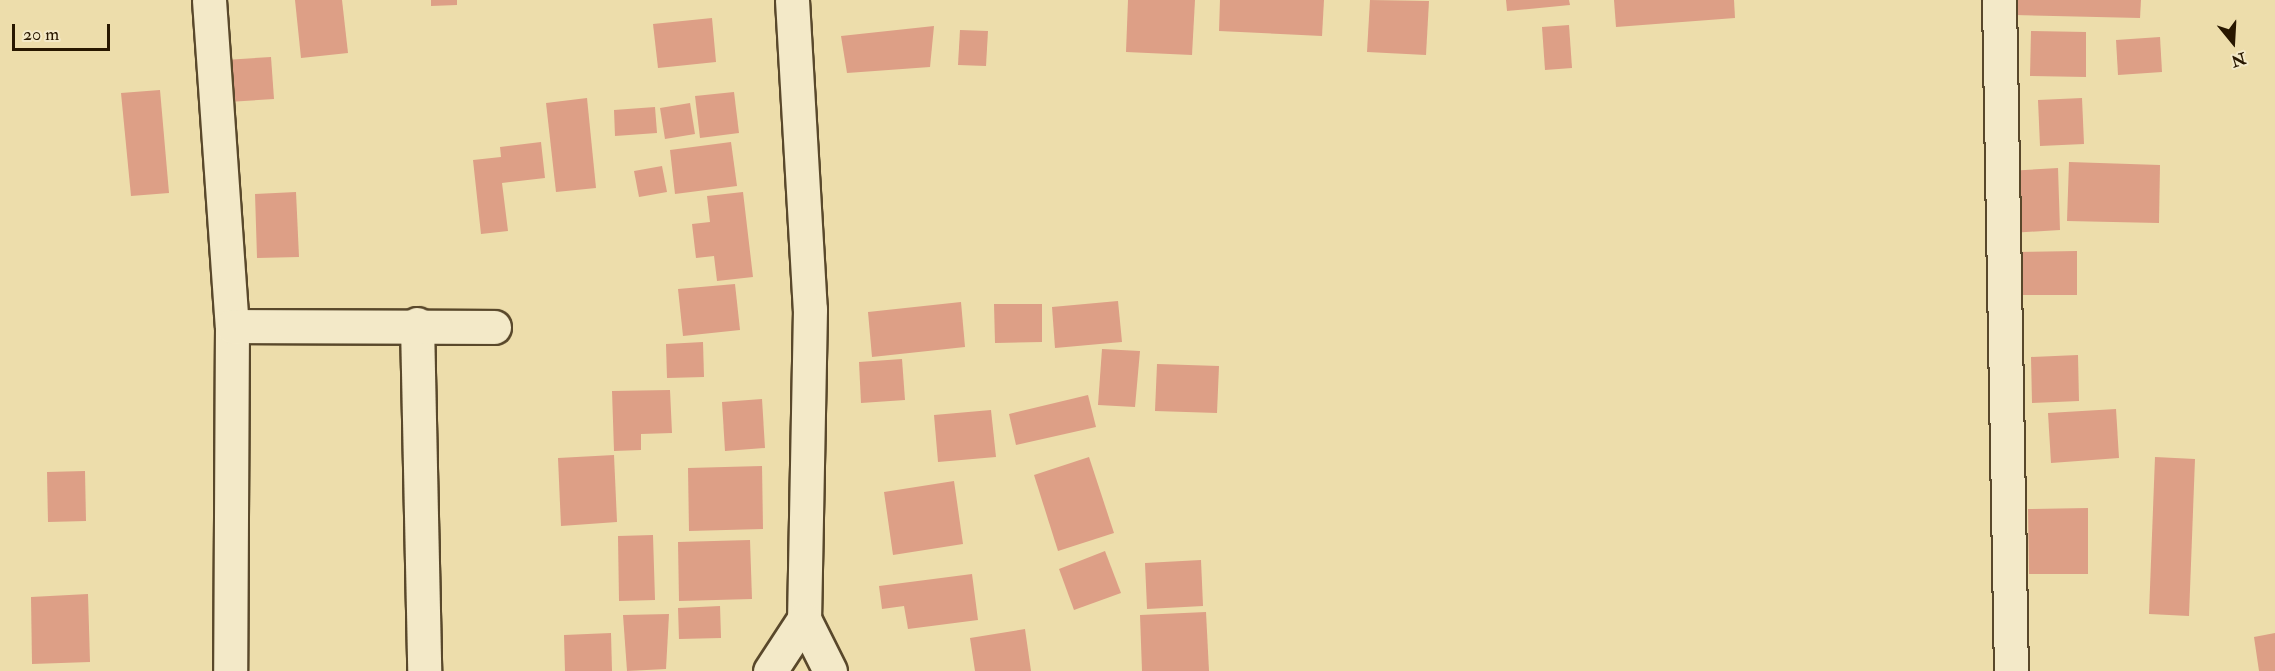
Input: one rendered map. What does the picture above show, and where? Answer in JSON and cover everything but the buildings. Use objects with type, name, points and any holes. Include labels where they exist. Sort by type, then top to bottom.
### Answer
[{"type":"street","points":[[209,0],[231,326],[230,671]]},
{"type":"street","points":[[792,0],[810,309],[804,619],[830,671]]},
{"type":"street","points":[[1999,0],[2011,671]]},
{"type":"street","points":[[231,326],[417,324],[494,327]]},
{"type":"street","points":[[417,324],[424,671]]},
{"type":"street","points":[[770,671],[804,619]]}]
